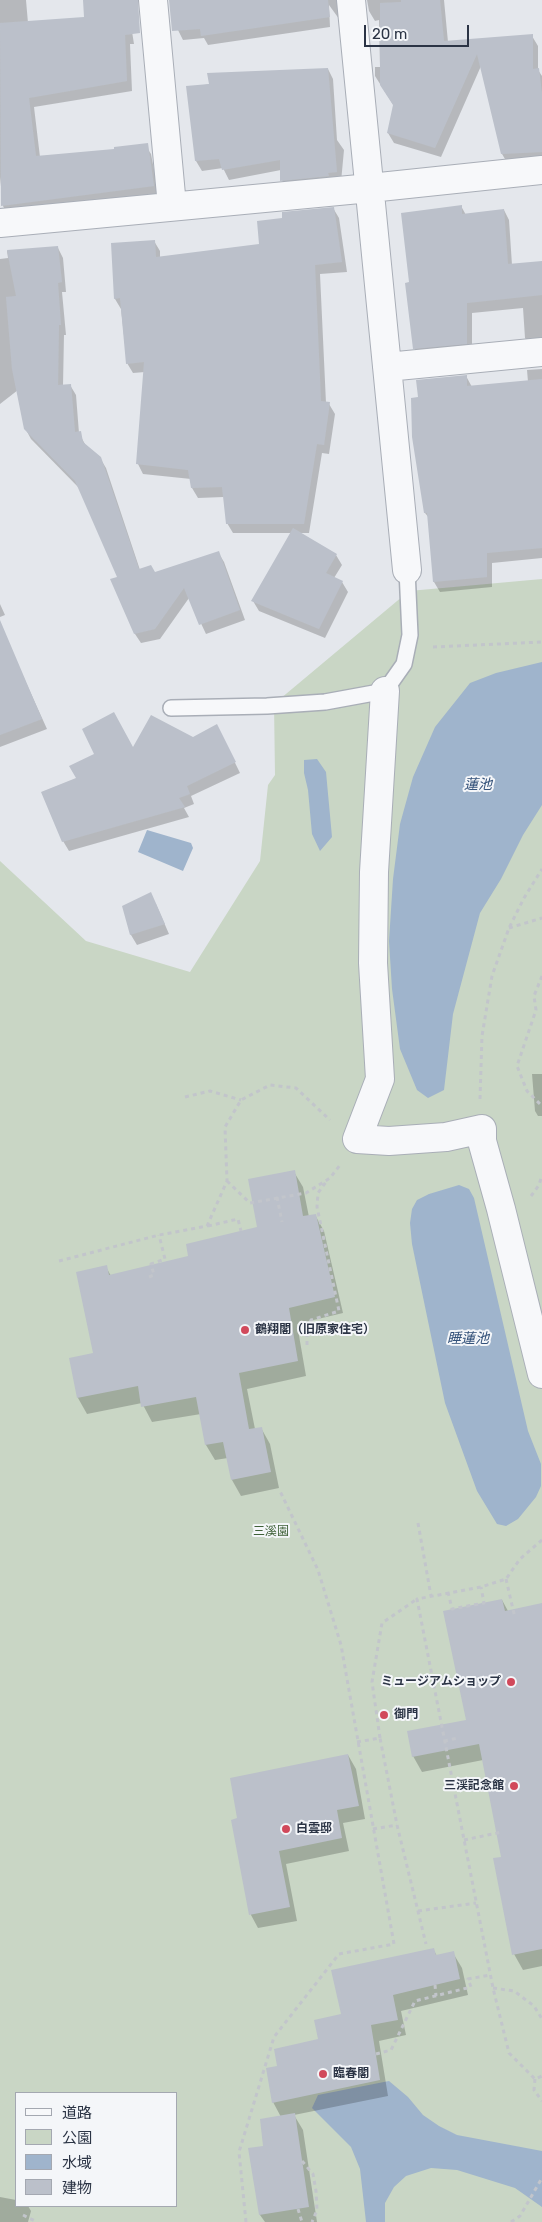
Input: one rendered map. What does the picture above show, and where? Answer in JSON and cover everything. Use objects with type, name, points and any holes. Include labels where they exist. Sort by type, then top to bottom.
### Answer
[{"type":"street","points":[[153,0],[172,206]]},
{"type":"street","points":[[351,0],[407,570]]},
{"type":"street","points":[[0,223],[542,170]]},
{"type":"street","points":[[387,366],[542,352]]},
{"type":"street","points":[[385,691],[374,872],[372,963],[380,1079],[357,1139],[398,1140],[446,1137],[482,1129],[482,1141],[501,1208],[542,1374]]},
{"type":"lane","points":[[171,708],[266,706],[325,702],[385,691],[404,664],[410,635],[407,570]]},
{"type":"path","points":[[432,647],[542,642]]},
{"type":"path","points":[[482,1129],[479,1085],[482,1036],[492,976],[510,928],[524,898],[542,869]]},
{"type":"path","points":[[510,928],[542,918]]},
{"type":"path","points":[[542,976],[534,996],[536,1010],[517,1066],[527,1091],[542,1106]]},
{"type":"path","points":[[207,1226],[227,1181],[224,1127],[241,1100],[270,1085],[296,1088],[316,1110],[357,1139],[347,1157],[318,1193],[317,1207],[339,1311],[311,1320],[307,1329],[307,1346]]},
{"type":"path","points":[[185,1097],[210,1091],[241,1100]]},
{"type":"path","points":[[227,1181],[250,1203],[306,1193],[330,1178]]},
{"type":"path","points":[[277,1197],[282,1222]]},
{"type":"path","points":[[59,1261],[159,1235],[238,1219],[241,1231]]},
{"type":"path","points":[[149,1277],[154,1275],[150,1264],[165,1259],[159,1235]]},
{"type":"path","points":[[246,2222],[239,2152],[274,2037],[339,1954],[394,1944],[338,1636],[318,1570],[279,1490]]},
{"type":"path","points":[[418,1523],[431,1596]]},
{"type":"path","points":[[426,1944],[397,1825],[380,1738],[372,1682],[382,1623],[417,1599],[481,1587],[506,1579],[520,1559],[542,1540]]},
{"type":"path","points":[[506,1579],[515,1618]]},
{"type":"path","points":[[448,1592],[452,1609],[484,1603],[481,1587]]},
{"type":"path","points":[[417,1599],[492,1988],[509,2053],[535,2078]]},
{"type":"path","points":[[357,1742],[380,1738]]},
{"type":"path","points":[[444,1741],[458,1738]]},
{"type":"path","points":[[373,1829],[397,1825]]},
{"type":"path","points":[[464,1840],[502,1832]]},
{"type":"path","points":[[418,1911],[476,1903]]},
{"type":"path","points":[[376,2054],[391,2050],[415,2001],[471,1987],[468,1979],[490,1975]]},
{"type":"path","points":[[435,1985],[436,1996]]},
{"type":"path","points":[[492,1988],[514,1991],[534,2006],[542,2019]]},
{"type":"path","points":[[535,2078],[542,2076]]},
{"type":"path","points":[[535,2078],[534,2090],[542,2101]]},
{"type":"path","points":[[302,2161],[313,2174],[315,2182],[317,2210],[312,2222]]},
{"type":"path","points":[[511,2222],[520,2216],[542,2178]]},
{"type":"path","points":[[298,2209],[302,2222]]},
{"type":"path","points":[[23,2215],[37,2222]]},
{"type":"green space","name":"三溪園","points":[[542,579],[542,2222],[0,2222],[0,861],[86,941],[190,972],[260,861],[268,785],[275,775],[274,704],[409,591]]},
{"type":"water","name":"蓮池","points":[[542,662],[542,805],[523,835],[501,879],[480,913],[453,1014],[444,1090],[428,1098],[417,1090],[400,1049],[392,989],[389,941],[393,879],[400,824],[413,777],[435,727],[470,683],[496,673]]},
{"type":"water","points":[[317,759],[326,772],[332,837],[320,851],[312,834],[308,790],[304,773],[304,760]]},
{"type":"water","points":[[147,830],[191,843],[193,848],[183,871],[138,852]]},
{"type":"water","name":"睡蓮池","points":[[459,1185],[469,1189],[474,1198],[528,1431],[541,1464],[541,1486],[536,1497],[518,1519],[506,1526],[497,1524],[477,1491],[445,1403],[412,1244],[410,1223],[412,1209],[417,1200],[429,1194]]},
{"type":"water","points":[[389,2081],[408,2097],[423,2115],[457,2135],[542,2151],[542,2207],[515,2188],[457,2170],[431,2168],[406,2176],[394,2187],[385,2203],[385,2222],[366,2222],[360,2169],[351,2147],[312,2108],[318,2095]]},
{"type":"building","points":[[83,0],[138,0],[140,33],[125,35],[127,81],[29,98],[36,156],[114,149],[114,147],[148,143],[154,186],[1,206],[0,23],[84,17]]},
{"type":"building","points":[[169,0],[328,0],[330,17],[201,36],[200,29],[172,31]]},
{"type":"building","points":[[401,0],[440,0],[444,41],[533,34],[533,69],[539,68],[542,94],[542,152],[501,154],[477,54],[435,148],[387,133],[393,105],[380,85],[380,3],[401,2]]},
{"type":"building","points":[[328,68],[337,172],[328,173],[329,176],[280,181],[280,160],[222,170],[219,159],[195,161],[186,86],[209,84],[207,73]]},
{"type":"building","points":[[462,205],[462,214],[504,209],[508,264],[542,261],[542,295],[467,303],[467,344],[413,349],[405,283],[409,282],[401,213]]},
{"type":"building","points":[[334,207],[342,262],[315,265],[321,401],[330,402],[324,445],[317,444],[304,524],[226,524],[222,487],[191,488],[188,470],[136,464],[144,362],[126,364],[120,298],[114,299],[111,243],[155,240],[156,257],[259,244],[257,221],[282,218],[282,212]]},
{"type":"building","points":[[58,246],[62,282],[58,283],[61,325],[59,325],[58,385],[71,384],[75,432],[81,431],[83,442],[101,457],[139,569],[151,565],[155,572],[219,551],[240,610],[199,625],[184,588],[155,629],[134,634],[110,579],[117,577],[75,481],[24,429],[12,369],[6,297],[16,296],[7,250]]},
{"type":"building","points":[[467,375],[467,386],[542,379],[542,548],[487,553],[487,577],[433,582],[427,513],[424,513],[412,437],[411,398],[418,397],[416,380]]},
{"type":"building","points":[[293,528],[337,554],[326,573],[343,581],[319,629],[251,601]]},
{"type":"building","points":[[0,620],[42,719],[0,735]]},
{"type":"building","points":[[114,712],[133,747],[151,715],[193,737],[217,724],[236,762],[187,786],[190,794],[179,798],[185,807],[62,842],[41,792],[76,778],[69,766],[94,754],[82,729]]},
{"type":"building","points":[[151,892],[165,924],[130,935],[122,906]]},
{"type":"building","name":"鶴翔閣（旧原家住宅）","points":[[295,1170],[303,1216],[316,1214],[335,1297],[289,1308],[298,1361],[239,1373],[249,1429],[262,1427],[271,1472],[231,1480],[223,1442],[205,1445],[196,1397],[141,1407],[138,1386],[77,1398],[69,1358],[93,1353],[76,1272],[107,1265],[109,1275],[188,1256],[186,1244],[257,1227],[248,1179]]},
{"type":"building","name":"三渓記念館","points":[[502,1599],[505,1611],[542,1603],[542,1949],[512,1955],[493,1858],[501,1857],[479,1744],[412,1757],[407,1731],[466,1720],[443,1611]]},
{"type":"building","name":"白雲邸","points":[[348,1754],[359,1806],[337,1810],[342,1838],[279,1851],[290,1907],[249,1915],[231,1820],[237,1818],[230,1778]]},
{"type":"building","name":"臨春閣","points":[[434,1948],[436,1955],[454,1951],[460,1979],[393,1995],[398,2020],[371,2025],[380,2080],[272,2103],[266,2068],[277,2066],[274,2049],[318,2039],[314,2020],[341,2014],[331,1970]]},
{"type":"building","points":[[295,2113],[309,2207],[259,2215],[248,2148],[263,2146],[260,2119]]},
{"type":"place","name":"鶴翔閣（旧原家住宅）","points":[[245,1330]]},
{"type":"place","name":"ミュージアムショップ","points":[[511,1682]]},
{"type":"place","name":"御門","points":[[384,1715]]},
{"type":"place","name":"三渓記念館","points":[[514,1786]]},
{"type":"place","name":"白雲邸","points":[[286,1829]]},
{"type":"place","name":"臨春閣","points":[[323,2074]]}]
